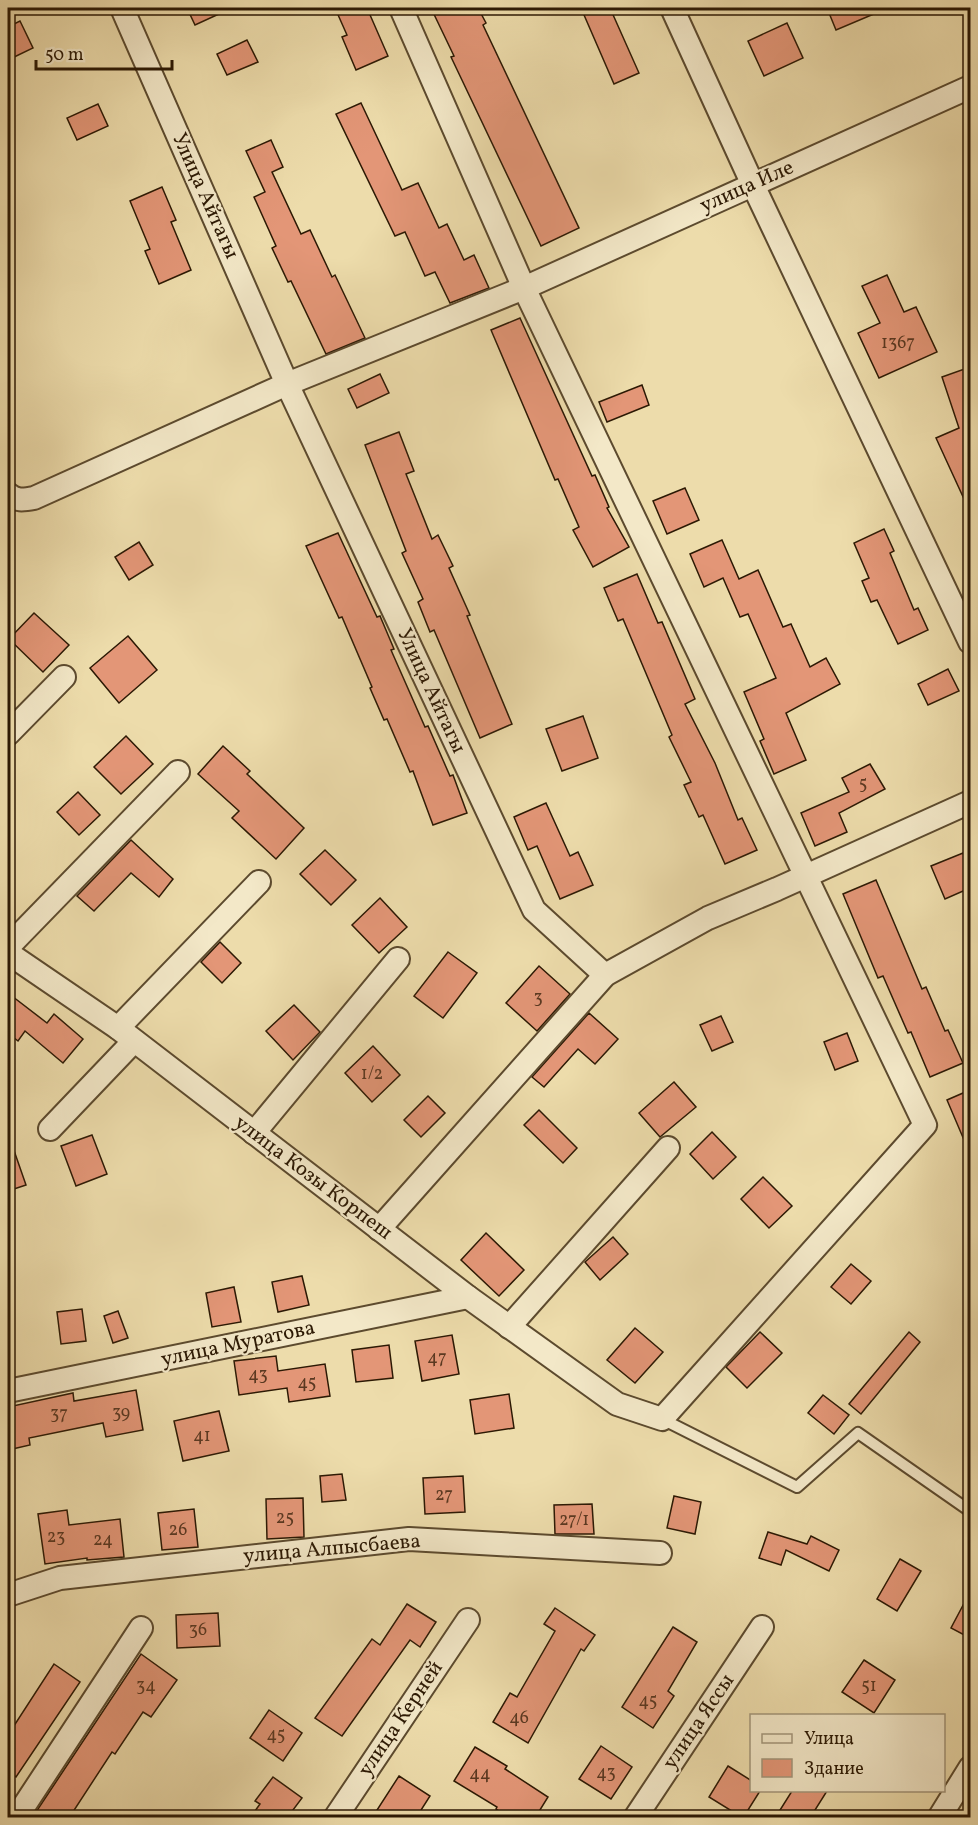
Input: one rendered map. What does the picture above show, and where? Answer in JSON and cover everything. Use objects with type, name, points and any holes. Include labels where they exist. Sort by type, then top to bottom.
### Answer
[{"type":"street","name":"Улица Айтагы","points":[[122,8],[287,384],[534,910],[605,975]]},
{"type":"street","points":[[401,8],[524,288],[925,1125],[662,1419]]},
{"type":"street","points":[[672,8],[753,185],[970,642]]},
{"type":"street","name":"улица Иле","points":[[524,288],[970,87]]},
{"type":"street","points":[[8,494],[22,500],[34,498],[287,384],[524,288]]},
{"type":"street","points":[[8,734],[64,677]]},
{"type":"street","points":[[8,947],[178,772]]},
{"type":"street","points":[[379,1229],[605,975],[708,918],[970,802]]},
{"type":"street","points":[[50,1129],[126,1035],[259,882]]},
{"type":"street","name":"улица Козы Корпеш","points":[[8,953],[126,1035],[468,1297],[617,1404],[662,1419]]},
{"type":"street","points":[[254,1133],[398,959]]},
{"type":"street","points":[[509,1327],[668,1148]]},
{"type":"street","name":"улица Муратова","points":[[8,1391],[468,1297]]},
{"type":"street","name":"улица Алпысбаева","points":[[8,1595],[60,1578],[409,1539],[660,1553]]},
{"type":"street","name":"улица Керней","points":[[335,1818],[468,1620]]},
{"type":"street","name":"улица Яссы","points":[[635,1818],[762,1627]]},
{"type":"street","points":[[16,1818],[141,1628]]},
{"type":"street","points":[[939,1818],[970,1768]]},
{"type":"lane","points":[[662,1419],[797,1487],[858,1433],[970,1511]]},
{"type":"building","points":[[187,8],[232,8],[195,25]]},
{"type":"building","points":[[335,8],[367,8],[388,56],[356,70],[342,37],[347,35]]},
{"type":"building","points":[[431,8],[478,8],[486,23],[483,25],[579,228],[541,246],[451,57],[454,56]]},
{"type":"building","points":[[581,8],[610,8],[639,73],[614,84]]},
{"type":"building","points":[[827,8],[888,8],[836,30]]},
{"type":"building","points":[[20,21],[33,48],[8,60],[8,27]]},
{"type":"building","points":[[787,23],[803,58],[764,76],[748,41]]},
{"type":"building","points":[[247,40],[258,62],[227,75],[217,54]]},
{"type":"building","points":[[361,103],[402,190],[418,183],[439,228],[447,224],[464,260],[474,255],[489,288],[450,303],[435,272],[425,276],[405,232],[395,236],[336,114]]},
{"type":"building","points":[[98,104],[108,126],[77,140],[67,118]]},
{"type":"building","points":[[271,140],[283,167],[272,172],[301,234],[310,230],[332,277],[335,275],[365,338],[326,354],[291,281],[288,282],[272,248],[276,246],[254,197],[265,192],[246,151]]},
{"type":"building","points":[[162,187],[176,220],[171,222],[191,270],[159,284],[145,251],[150,249],[130,201]]},
{"type":"building","points":[[887,275],[904,312],[916,307],[937,352],[879,378],[858,333],[880,323],[862,286]]},
{"type":"building","points":[[520,318],[592,476],[595,475],[609,507],[607,508],[629,547],[593,567],[573,530],[579,527],[558,479],[555,480],[491,330]]},
{"type":"building","points":[[970,367],[970,512],[936,438],[959,428],[942,377]]},
{"type":"building","points":[[380,374],[389,393],[357,408],[348,389]]},
{"type":"building","points":[[642,385],[649,405],[607,422],[599,402]]},
{"type":"building","points":[[399,432],[414,471],[406,474],[432,539],[438,535],[453,566],[449,568],[470,615],[467,616],[512,724],[480,738],[434,630],[430,632],[418,602],[423,599],[402,553],[406,551],[365,445]]},
{"type":"building","points":[[685,488],[699,520],[667,534],[653,501]]},
{"type":"building","points":[[884,529],[894,551],[890,553],[914,610],[918,608],[928,630],[898,644],[877,600],[871,602],[862,581],[869,578],[854,543]]},
{"type":"building","points":[[338,533],[377,617],[380,616],[394,649],[391,650],[425,727],[428,726],[450,776],[453,775],[467,813],[433,825],[413,771],[410,772],[387,719],[384,720],[342,617],[339,618],[306,546]]},
{"type":"building","points":[[722,540],[739,579],[758,570],[783,627],[791,624],[810,667],[826,658],[840,684],[786,713],[806,760],[774,774],[760,741],[764,739],[744,692],[776,678],[748,614],[740,617],[723,578],[704,587],[690,554]]},
{"type":"building","points":[[139,542],[153,565],[129,580],[115,557]]},
{"type":"building","points":[[637,574],[658,623],[662,622],[695,699],[685,704],[715,763],[738,820],[742,818],[757,850],[725,864],[703,815],[699,817],[684,785],[691,782],[669,737],[672,735],[623,619],[618,621],[604,588]]},
{"type":"building","points":[[34,613],[69,645],[43,672],[9,639]]},
{"type":"building","points":[[128,636],[157,670],[119,703],[90,668]]},
{"type":"building","points":[[948,669],[959,691],[928,705],[918,684]]},
{"type":"building","points":[[583,716],[598,758],[562,771],[546,729]]},
{"type":"building","points":[[126,736],[153,764],[121,794],[94,767]]},
{"type":"building","points":[[223,746],[250,771],[247,774],[304,828],[276,859],[232,818],[239,811],[198,774]]},
{"type":"building","points":[[870,764],[885,789],[839,813],[847,832],[815,846],[801,813],[849,792],[842,778]]},
{"type":"building","points":[[78,792],[100,815],[79,835],[57,812]]},
{"type":"building","points":[[546,803],[570,856],[578,852],[593,885],[560,899],[537,846],[528,850],[514,817]]},
{"type":"building","points":[[131,840],[173,879],[159,897],[131,873],[94,911],[77,896]]},
{"type":"building","points":[[325,850],[356,880],[331,905],[300,874]]},
{"type":"building","points":[[963,853],[970,869],[970,888],[945,899],[931,866]]},
{"type":"building","points":[[876,880],[922,989],[926,987],[945,1031],[948,1030],[963,1063],[930,1077],[883,976],[878,978],[843,894]]},
{"type":"building","points":[[380,898],[407,927],[379,953],[352,925]]},
{"type":"building","points":[[220,942],[241,963],[222,983],[201,962]]},
{"type":"building","points":[[448,952],[477,973],[443,1018],[414,996]]},
{"type":"building","points":[[539,966],[570,994],[537,1031],[506,1003]]},
{"type":"building","points":[[8,993],[47,1023],[54,1014],[83,1039],[63,1063],[25,1031],[18,1041],[8,1033]]},
{"type":"building","points":[[294,1005],[320,1032],[293,1060],[266,1031]]},
{"type":"building","points":[[589,1013],[618,1039],[595,1064],[578,1049],[544,1087],[532,1077]]},
{"type":"building","points":[[721,1016],[733,1042],[712,1051],[700,1025]]},
{"type":"building","points":[[847,1033],[858,1061],[835,1070],[824,1042]]},
{"type":"building","points":[[373,1046],[400,1075],[372,1102],[345,1073]]},
{"type":"building","points":[[674,1082],[696,1107],[660,1137],[639,1113]]},
{"type":"building","points":[[970,1090],[970,1154],[947,1100]]},
{"type":"building","points":[[428,1096],[445,1113],[421,1137],[404,1120]]},
{"type":"building","points":[[539,1110],[577,1148],[563,1163],[524,1125]]},
{"type":"building","points":[[712,1132],[736,1157],[713,1179],[690,1154]]},
{"type":"building","points":[[92,1135],[107,1174],[76,1186],[61,1146]]},
{"type":"building","points":[[8,1139],[10,1139],[26,1185],[8,1191]]},
{"type":"building","points":[[763,1177],[792,1206],[769,1228],[741,1199]]},
{"type":"building","points":[[486,1233],[524,1270],[499,1296],[461,1260]]},
{"type":"building","points":[[613,1237],[628,1254],[600,1280],[585,1262]]},
{"type":"building","points":[[851,1264],[871,1281],[851,1304],[831,1287]]},
{"type":"building","points":[[302,1276],[309,1305],[278,1312],[272,1282]]},
{"type":"building","points":[[234,1287],[241,1322],[212,1327],[206,1293]]},
{"type":"building","points":[[82,1309],[86,1341],[61,1344],[57,1312]]},
{"type":"building","points":[[118,1311],[128,1338],[113,1343],[104,1316]]},
{"type":"building","points":[[635,1328],[663,1352],[635,1383],[607,1360]]},
{"type":"building","points":[[760,1332],[782,1353],[747,1388],[726,1367]]},
{"type":"building","points":[[909,1332],[920,1342],[861,1414],[849,1404]]},
{"type":"building","points":[[452,1335],[459,1374],[422,1381],[415,1341]]},
{"type":"building","points":[[389,1345],[393,1378],[356,1382],[352,1350]]},
{"type":"building","points":[[276,1356],[278,1371],[325,1364],[330,1396],[289,1402],[287,1388],[239,1395],[234,1361]]},
{"type":"building","points":[[136,1390],[143,1430],[106,1437],[103,1423],[29,1438],[30,1445],[8,1450],[8,1407],[73,1393],[74,1401]]},
{"type":"building","points":[[509,1394],[514,1428],[475,1434],[470,1400]]},
{"type":"building","points":[[823,1395],[849,1415],[834,1434],[808,1413]]},
{"type":"building","points":[[219,1411],[229,1451],[183,1461],[174,1421]]},
{"type":"building","points":[[342,1474],[346,1500],[322,1502],[320,1476]]},
{"type":"building","points":[[463,1476],[465,1512],[425,1514],[423,1478]]},
{"type":"building","points":[[674,1496],[701,1502],[695,1534],[667,1528]]},
{"type":"building","points":[[303,1498],[304,1537],[267,1539],[266,1499]]},
{"type":"building","points":[[592,1504],[594,1534],[555,1534],[554,1505]]},
{"type":"building","points":[[194,1509],[198,1547],[162,1550],[158,1513]]},
{"type":"building","points":[[67,1510],[69,1525],[120,1519],[124,1557],[87,1560],[87,1558],[45,1564],[38,1514]]},
{"type":"building","points":[[768,1532],[807,1544],[811,1536],[839,1550],[829,1571],[786,1550],[781,1565],[759,1558]]},
{"type":"building","points":[[900,1559],[921,1571],[897,1611],[877,1599]]},
{"type":"building","points":[[970,1592],[970,1638],[951,1628]]},
{"type":"building","points":[[407,1604],[436,1622],[420,1647],[410,1640],[342,1736],[315,1718],[372,1639],[380,1645]]},
{"type":"building","points":[[555,1608],[595,1635],[584,1651],[581,1649],[528,1743],[493,1722],[510,1693],[517,1697],[555,1631],[544,1624]]},
{"type":"building","points":[[218,1613],[220,1646],[177,1648],[176,1615]]},
{"type":"building","points":[[673,1627],[697,1642],[668,1691],[674,1696],[653,1728],[622,1707]]},
{"type":"building","points":[[141,1654],[177,1680],[151,1717],[143,1712],[115,1754],[112,1752],[69,1818],[32,1818]]},
{"type":"building","points":[[864,1660],[895,1680],[874,1713],[842,1692]]},
{"type":"building","points":[[54,1664],[80,1682],[16,1777],[8,1772],[8,1735]]},
{"type":"building","points":[[269,1710],[302,1733],[283,1761],[250,1738]]},
{"type":"building","points":[[601,1746],[632,1767],[611,1799],[579,1779]]},
{"type":"building","points":[[475,1747],[507,1766],[505,1769],[548,1797],[535,1818],[509,1818],[496,1809],[497,1807],[454,1781]]},
{"type":"building","points":[[728,1766],[750,1780],[750,1792],[759,1792],[743,1818],[709,1797]]},
{"type":"building","points":[[399,1776],[430,1796],[416,1818],[389,1818],[377,1810]]},
{"type":"building","points":[[273,1777],[302,1798],[287,1818],[250,1818],[260,1804],[255,1801]]},
{"type":"building","points":[[791,1792],[826,1792],[810,1818],[775,1818]]}]
